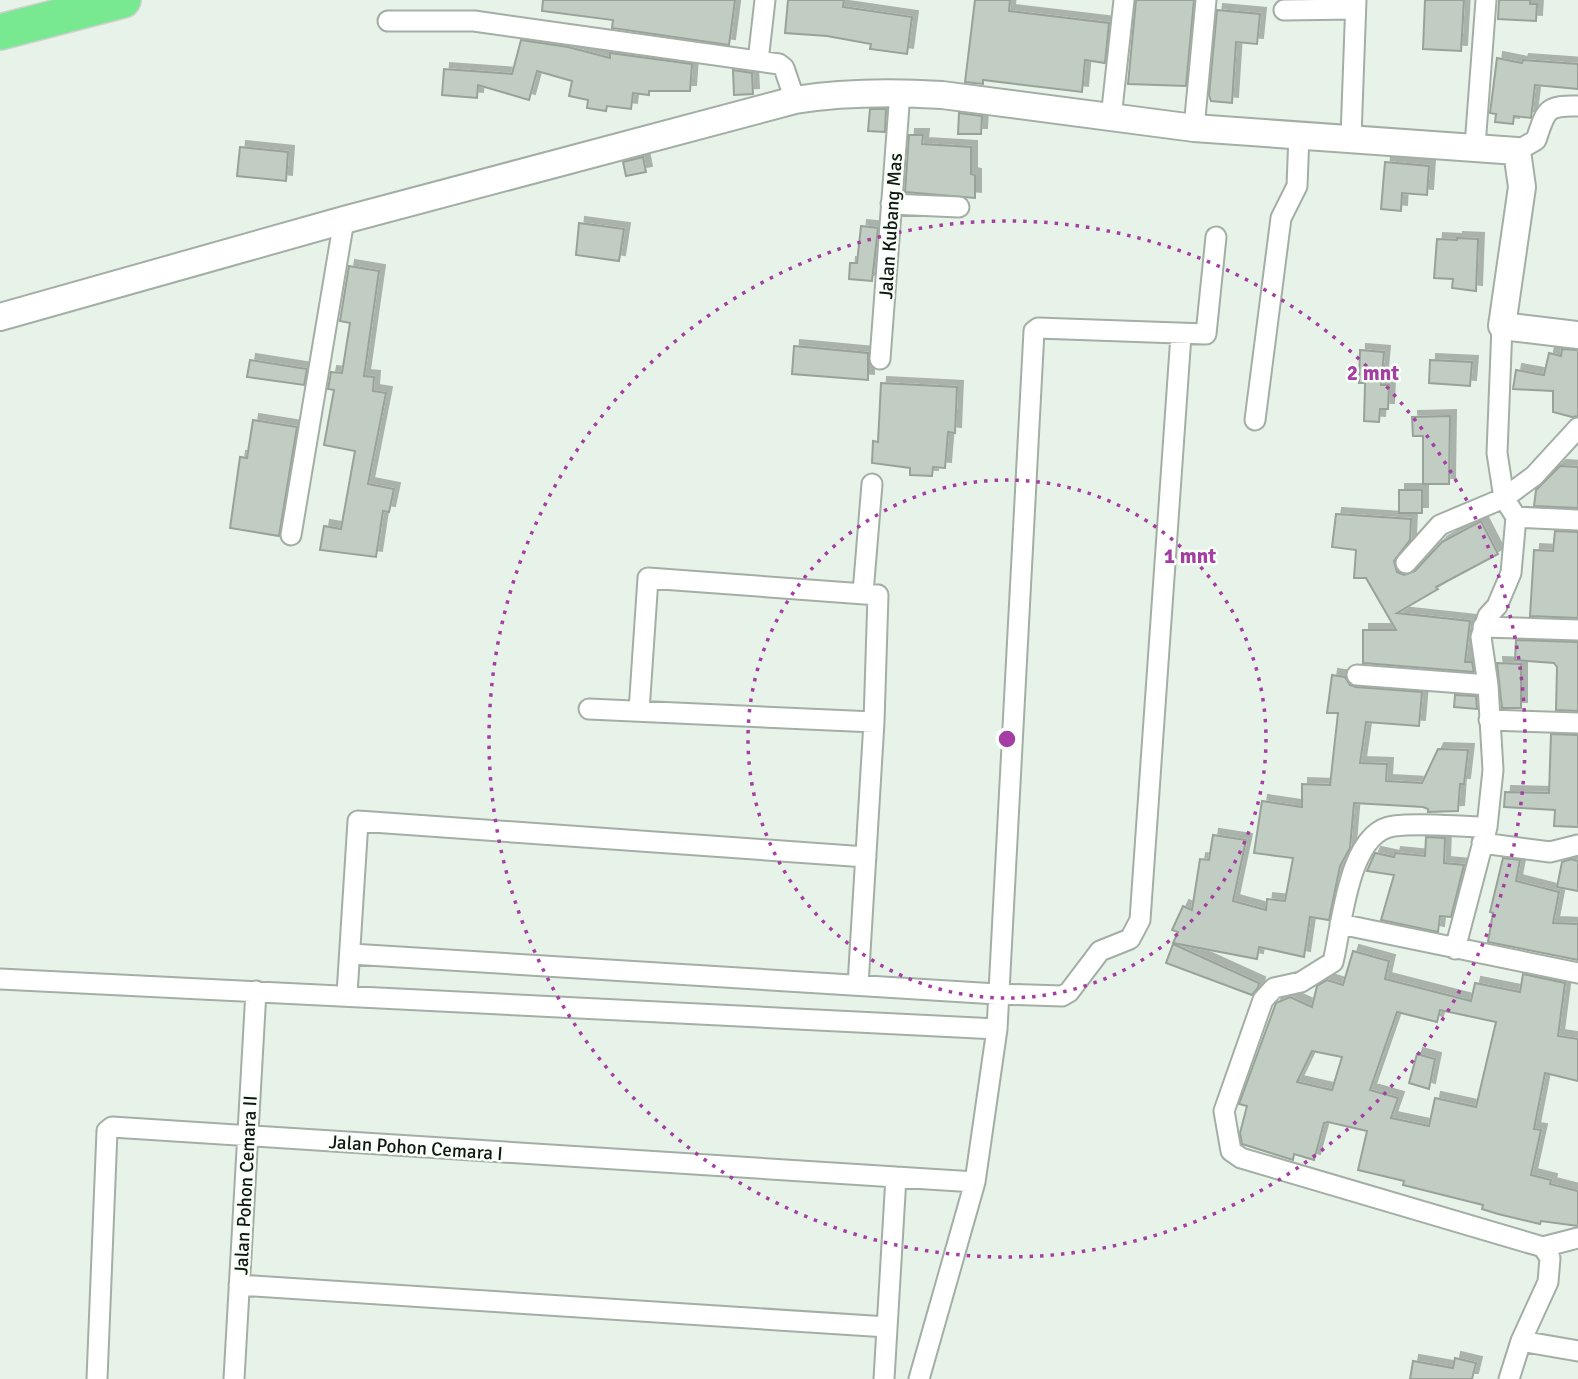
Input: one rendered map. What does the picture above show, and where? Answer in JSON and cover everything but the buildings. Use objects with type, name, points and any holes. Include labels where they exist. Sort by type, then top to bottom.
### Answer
[{"type":"highway","points":[[0,32],[123,0]]},
{"type":"street","points":[[758,61],[765,0]]},
{"type":"street","points":[[1111,118],[1124,0]]},
{"type":"street","points":[[1194,128],[1206,0]]},
{"type":"street","points":[[1475,146],[1486,0]]},
{"type":"street","points":[[1284,10],[1356,4],[1351,137]]},
{"type":"street","points":[[388,21],[474,21],[779,64],[784,68],[795,100]]},
{"type":"street","points":[[0,317],[344,220],[795,100],[847,92],[942,95],[1194,128],[1517,150],[1536,140],[1542,118],[1548,110],[1558,106],[1578,106]]},
{"type":"street","name":"Jalan Kubang Mas","points":[[880,359],[900,92]]},
{"type":"street","points":[[1255,420],[1281,218],[1297,186],[1299,134]]},
{"type":"street","points":[[1455,949],[1484,835],[1493,770],[1488,685],[1481,637],[1483,627],[1497,606],[1511,573],[1516,517],[1503,498],[1497,453],[1502,326],[1522,187],[1517,150]]},
{"type":"street","points":[[891,204],[959,207]]},
{"type":"street","points":[[291,535],[344,220]]},
{"type":"street","points":[[919,1379],[975,1182],[997,1029],[1034,331],[1038,328],[1203,335],[1208,331],[1216,237]]},
{"type":"street","points":[[1502,326],[1578,335]]},
{"type":"street","points":[[351,954],[1062,996],[1100,951],[1130,939],[1138,930],[1181,335]]},
{"type":"street","points":[[1406,563],[1440,525],[1503,498],[1534,476],[1578,428]]},
{"type":"street","points":[[863,593],[872,484]]},
{"type":"street","points":[[1516,517],[1578,520]]},
{"type":"street","points":[[639,711],[648,578],[878,595],[874,722],[858,985]]},
{"type":"street","points":[[1483,627],[1578,630]]},
{"type":"street","points":[[1357,676],[1488,685]]},
{"type":"street","points":[[589,709],[874,722]]},
{"type":"street","points":[[1489,720],[1578,723]]},
{"type":"street","points":[[347,994],[358,821],[866,857]]},
{"type":"street","points":[[1578,845],[1550,852],[1484,835],[1392,826],[1373,834],[1361,851],[1339,924],[1332,964],[1301,982],[1274,988],[1263,1000],[1224,1111],[1231,1151],[1253,1161],[1543,1247],[1578,1238]]},
{"type":"street","points":[[1339,924],[1578,973]]},
{"type":"street","points":[[0,979],[347,994],[997,1029]]},
{"type":"street","name":"Jalan Pohon Cemara II","points":[[234,1379],[256,991]]},
{"type":"street","name":"Jalan Pohon Cemara I","points":[[97,1379],[109,1128],[975,1182]]},
{"type":"street","points":[[884,1379],[896,1177]]},
{"type":"street","points":[[1509,1379],[1521,1341],[1548,1282],[1550,1258],[1543,1247]]},
{"type":"street","points":[[239,1285],[887,1327]]},
{"type":"street","points":[[1521,1341],[1578,1351]]}]
